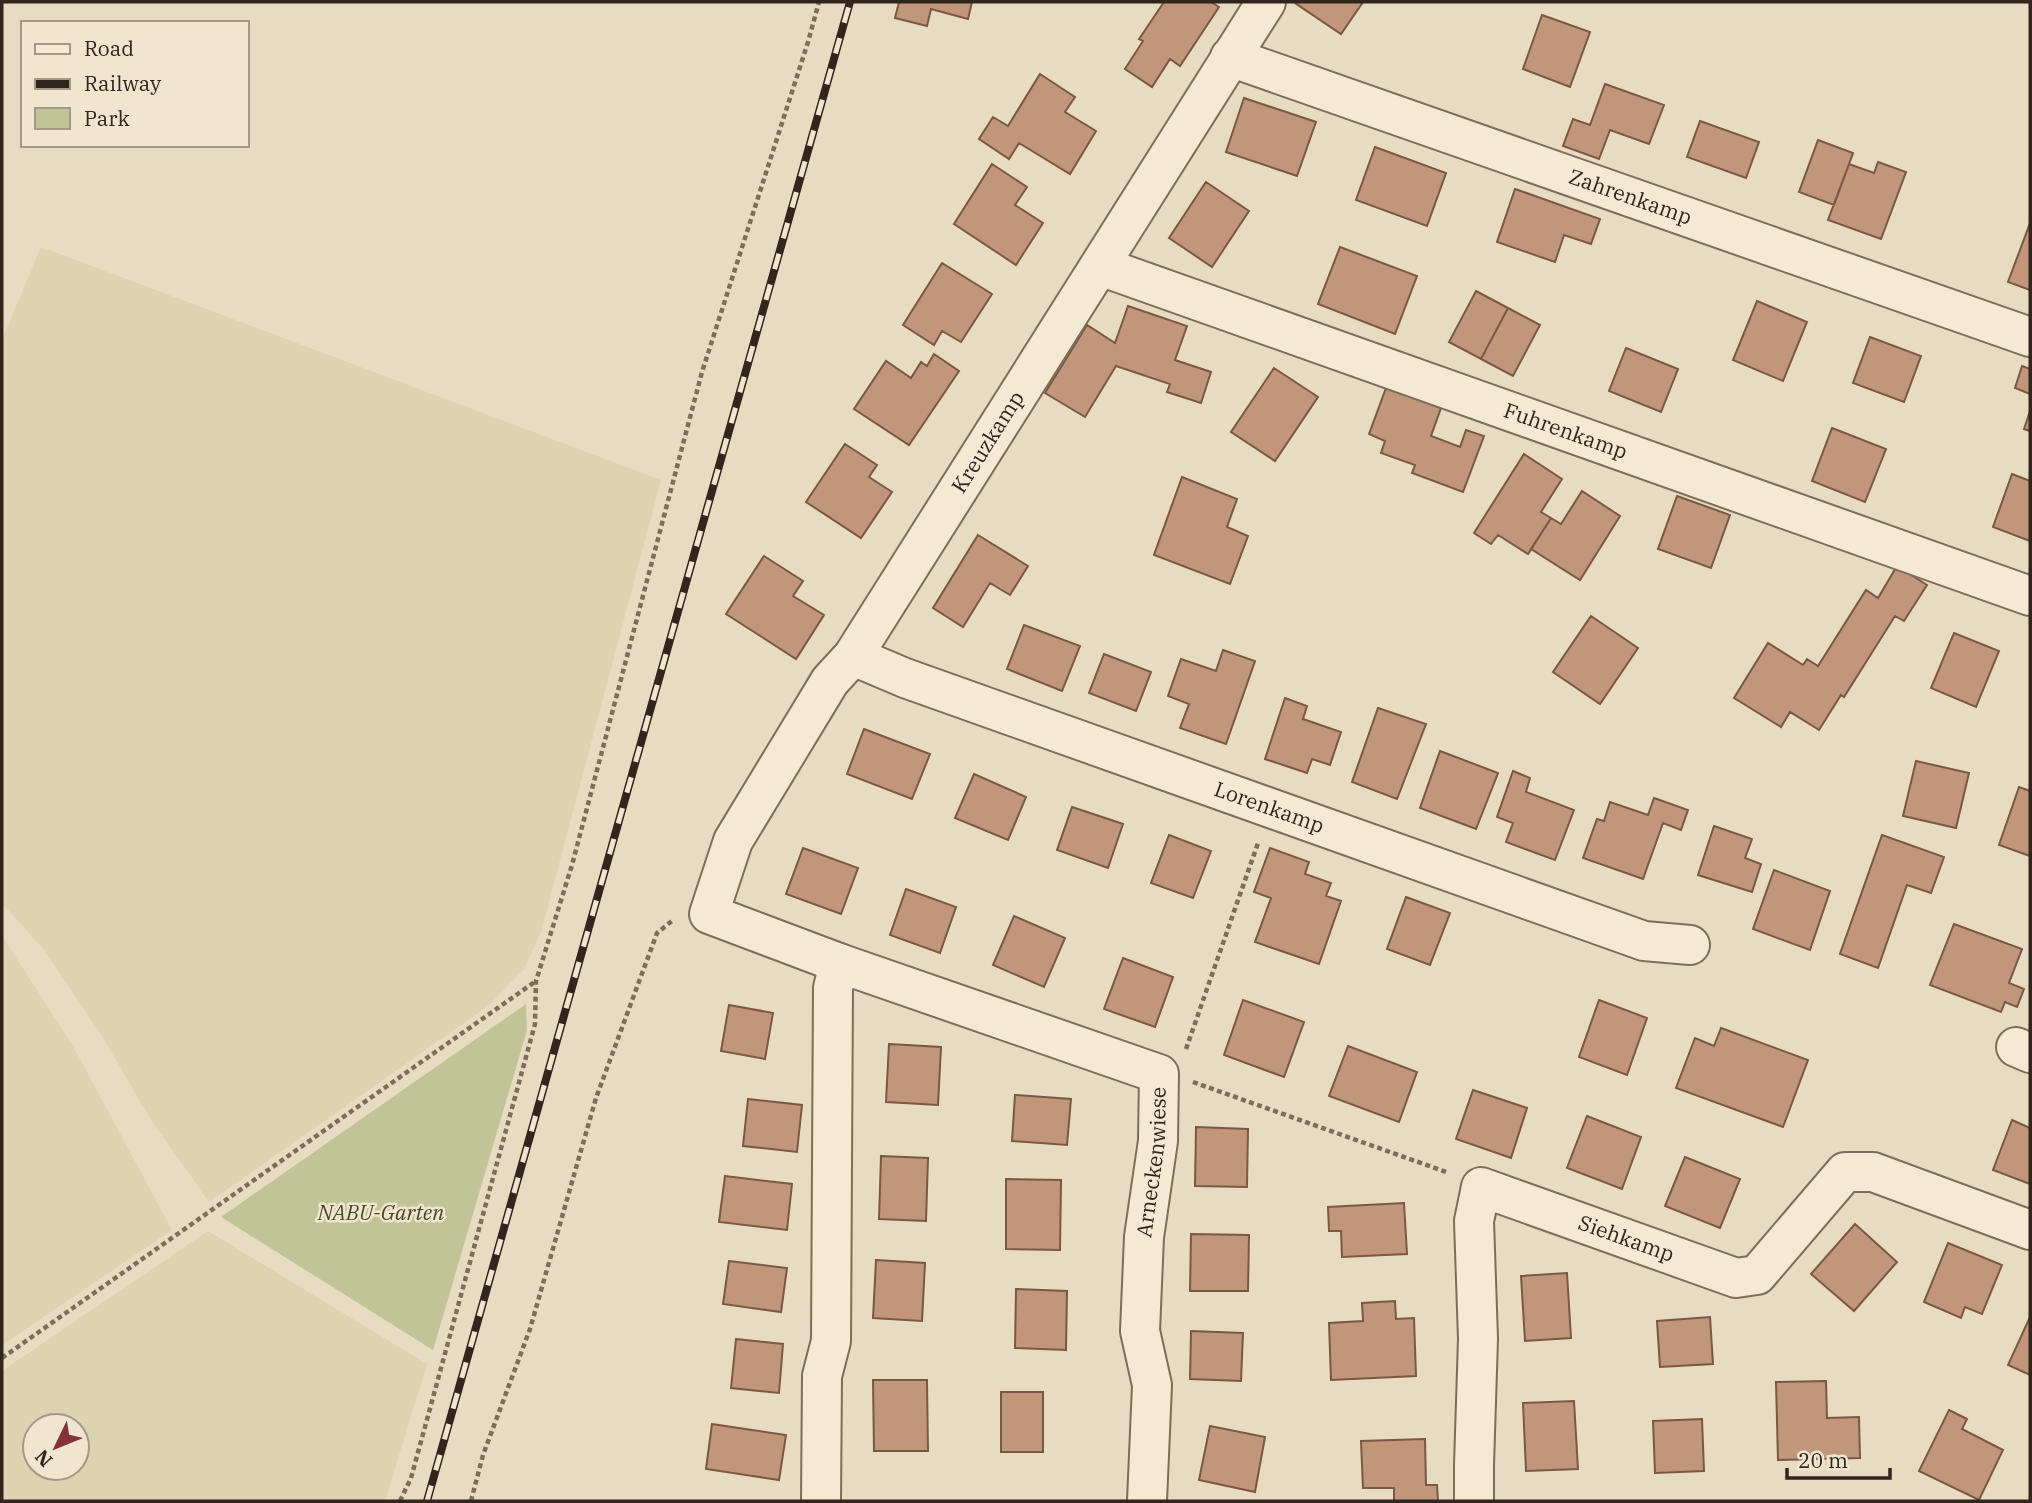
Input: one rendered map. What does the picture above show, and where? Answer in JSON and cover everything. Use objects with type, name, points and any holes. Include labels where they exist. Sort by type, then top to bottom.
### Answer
[{"type":"street","name":"Kreuzkamp","points":[[718,885],[733,841],[830,681],[853,656],[1266,2]]},
{"type":"street","name":"Zahrenkamp","points":[[1230,57],[2030,337]]},
{"type":"street","name":"Fuhrenkamp","points":[[1100,266],[2030,596]]},
{"type":"street","name":"Lorenkamp","points":[[853,656],[905,678],[1644,941],[1690,945]]},
{"type":"street","name":"Arneckenwiese","points":[[718,885],[709,914],[839,963],[1159,1074],[1158,1141],[1144,1237],[1140,1331],[1152,1385],[1147,1501]]},
{"type":"street","points":[[821,1501],[821,1376],[831,1341],[833,988],[839,963]]},
{"type":"street","name":"Siehkamp","points":[[1482,1187],[1736,1278],[1757,1275],[1845,1172],[1873,1172],[2030,1230]]},
{"type":"street","points":[[1474,1501],[1478,1339],[1474,1221],[1482,1187]]},
{"type":"path","points":[[400,1501],[411,1478],[535,1024],[536,981],[576,851],[702,372],[820,2]]},
{"type":"path","points":[[1159,1074],[1184,1055],[1270,807]]},
{"type":"path","points":[[471,1501],[484,1455],[530,1329],[596,1098],[657,933],[718,885]]},
{"type":"path","points":[[2,1358],[536,981]]},
{"type":"path","points":[[1159,1074],[1185,1079],[1482,1187]]},
{"type":"shaded area","points":[[41,247],[661,480],[541,932],[524,969],[488,1006],[209,1202],[151,1120],[100,1033],[45,951],[2,903],[2,340]]},
{"type":"shaded area","points":[[2,936],[73,1046],[172,1230],[2,1345]]},
{"type":"shaded area","points":[[208,1231],[427,1364],[385,1501],[2,1501],[2,1371]]},
{"type":"green space","name":"NABU-Garten","points":[[526,1004],[527,1030],[433,1350],[221,1217]]},
{"type":"building","points":[[899,2],[972,2],[968,19],[931,9],[927,26],[895,18]]},
{"type":"building","points":[[1164,2],[1211,2],[1219,7],[1180,66],[1170,59],[1152,87],[1125,69],[1143,41],[1139,39]]},
{"type":"building","points":[[1296,2],[1363,2],[1341,34]]},
{"type":"building","points":[[1542,15],[1590,32],[1570,87],[1523,69]]},
{"type":"building","points":[[1040,74],[1075,97],[1065,112],[1096,131],[1070,174],[1019,143],[1009,159],[979,139],[993,117],[1008,126]]},
{"type":"building","points":[[1605,84],[1664,105],[1649,144],[1610,130],[1599,159],[1563,146],[1573,119],[1590,125]]},
{"type":"building","points":[[1244,98],[1316,122],[1297,176],[1226,152]]},
{"type":"building","points":[[1700,121],[1759,142],[1746,178],[1687,157]]},
{"type":"building","points":[[1818,140],[1853,153],[1834,205],[1799,192]]},
{"type":"building","points":[[1375,147],[1446,173],[1427,226],[1356,200]]},
{"type":"building","points":[[1878,162],[1906,172],[1881,239],[1828,220],[1849,164],[1874,173]]},
{"type":"building","points":[[992,164],[1027,187],[1015,205],[1043,223],[1016,265],[954,224]]},
{"type":"building","points":[[1206,182],[1249,211],[1212,267],[1169,238]]},
{"type":"building","points":[[1515,189],[1600,219],[1591,244],[1564,235],[1555,262],[1497,242]]},
{"type":"building","points":[[2030,223],[2030,290],[2008,282]]},
{"type":"building","points":[[1340,247],[1417,276],[1395,334],[1318,304]]},
{"type":"building","points":[[942,263],[992,294],[961,342],[942,331],[934,345],[903,325]]},
{"type":"building","points":[[1476,291],[1508,308],[1481,359],[1449,342]]},
{"type":"building","points":[[1757,301],[1807,322],[1783,381],[1733,360]]},
{"type":"building","points":[[1128,306],[1187,326],[1175,360],[1211,372],[1201,403],[1167,392],[1170,384],[1116,366],[1085,417],[1045,393],[1087,325],[1115,343]]},
{"type":"building","points":[[1508,308],[1540,325],[1513,376],[1481,359]]},
{"type":"building","points":[[1870,337],[1921,356],[1904,402],[1853,383]]},
{"type":"building","points":[[1626,348],[1678,369],[1661,412],[1609,391]]},
{"type":"building","points":[[934,354],[959,371],[909,445],[854,409],[886,361],[911,378],[921,362],[927,366]]},
{"type":"building","points":[[2022,366],[2030,369],[2030,394],[2015,388]]},
{"type":"building","points":[[1274,368],[1318,397],[1275,461],[1231,432]]},
{"type":"building","points":[[1386,388],[1441,408],[1431,436],[1460,447],[1466,430],[1484,436],[1463,492],[1412,473],[1415,465],[1381,453],[1385,441],[1369,434]]},
{"type":"building","points":[[2030,411],[2030,431],[2024,429]]},
{"type":"building","points":[[1832,428],[1886,449],[1865,502],[1812,481]]},
{"type":"building","points":[[845,444],[877,465],[869,477],[892,492],[861,538],[806,502]]},
{"type":"building","points":[[1524,454],[1562,479],[1541,512],[1551,518],[1528,554],[1498,535],[1491,544],[1474,533]]},
{"type":"building","points":[[2012,474],[2030,481],[2030,541],[1993,527]]},
{"type":"building","points":[[1182,477],[1237,499],[1227,527],[1248,536],[1230,584],[1154,555]]},
{"type":"building","points":[[1582,491],[1620,516],[1580,580],[1531,549],[1551,518],[1561,524]]},
{"type":"building","points":[[1677,496],[1730,515],[1711,568],[1658,549]]},
{"type":"building","points":[[978,535],[1028,566],[1010,595],[990,583],[963,627],[933,608]]},
{"type":"building","points":[[764,556],[803,581],[793,596],[824,615],[796,659],[726,614]]},
{"type":"building","points":[[1897,566],[1927,585],[1904,621],[1895,616],[1844,697],[1841,695],[1819,730],[1790,712],[1781,727],[1734,698],[1768,643],[1803,665],[1807,659],[1818,666],[1866,590],[1878,598]]},
{"type":"building","points":[[1591,616],[1638,648],[1600,704],[1553,672]]},
{"type":"building","points":[[1024,625],[1080,646],[1062,691],[1007,669]]},
{"type":"building","points":[[1954,633],[1999,651],[1976,707],[1931,688]]},
{"type":"building","points":[[1223,650],[1255,661],[1226,744],[1180,728],[1189,704],[1168,696],[1181,659],[1216,671]]},
{"type":"building","points":[[1104,654],[1151,672],[1136,711],[1089,693]]},
{"type":"building","points":[[1285,698],[1307,706],[1303,719],[1341,732],[1330,765],[1312,759],[1307,773],[1265,759]]},
{"type":"building","points":[[1378,708],[1426,724],[1397,799],[1352,782]]},
{"type":"building","points":[[864,729],[930,754],[912,799],[847,774]]},
{"type":"building","points":[[1440,751],[1498,773],[1476,829],[1420,808]]},
{"type":"building","points":[[1916,761],[1969,773],[1956,828],[1903,816]]},
{"type":"building","points":[[1513,771],[1530,778],[1526,792],[1574,810],[1555,860],[1506,842],[1513,823],[1497,817]]},
{"type":"building","points":[[974,774],[1026,797],[1008,840],[955,818]]},
{"type":"building","points":[[2019,787],[2030,791],[2030,856],[1999,845]]},
{"type":"building","points":[[1654,798],[1688,810],[1681,830],[1663,823],[1643,879],[1583,858],[1597,819],[1604,821],[1610,802],[1648,815]]},
{"type":"building","points":[[1072,807],[1123,824],[1108,868],[1057,850]]},
{"type":"building","points":[[1714,826],[1752,839],[1745,858],[1761,864],[1752,892],[1698,875]]},
{"type":"building","points":[[1169,835],[1211,851],[1193,898],[1151,883]]},
{"type":"building","points":[[1882,835],[1944,857],[1931,893],[1907,885],[1878,968],[1840,954]]},
{"type":"building","points":[[803,848],[858,868],[841,914],[786,894]]},
{"type":"building","points":[[1270,848],[1309,862],[1305,874],[1331,883],[1326,896],[1341,901],[1319,964],[1255,942],[1271,898],[1254,892]]},
{"type":"building","points":[[1774,870],[1830,891],[1810,950],[1753,929]]},
{"type":"building","points":[[906,889],[956,907],[940,953],[890,935]]},
{"type":"building","points":[[1406,897],[1450,913],[1430,965],[1387,949]]},
{"type":"building","points":[[1014,916],[1065,938],[1044,987],[993,965]]},
{"type":"building","points":[[1954,924],[2022,949],[2009,983],[2024,989],[2017,1007],[2005,1002],[2001,1012],[1930,985]]},
{"type":"building","points":[[1123,958],[1173,977],[1155,1027],[1104,1009]]},
{"type":"building","points":[[1243,1000],[1304,1022],[1284,1077],[1224,1055]]},
{"type":"building","points":[[1599,1000],[1647,1018],[1627,1075],[1579,1057]]},
{"type":"building","points":[[729,1005],[773,1013],[765,1059],[721,1051]]},
{"type":"building","points":[[1721,1028],[1808,1060],[1783,1127],[1676,1088],[1695,1038],[1714,1046]]},
{"type":"building","points":[[889,1044],[941,1047],[938,1105],[886,1102]]},
{"type":"building","points":[[1348,1046],[1417,1072],[1399,1122],[1329,1096]]},
{"type":"building","points":[[1473,1090],[1527,1108],[1511,1158],[1456,1139]]},
{"type":"building","points":[[1015,1095],[1071,1099],[1067,1145],[1012,1141]]},
{"type":"building","points":[[748,1099],[802,1105],[797,1152],[743,1146]]},
{"type":"building","points":[[1587,1116],[1641,1137],[1622,1189],[1567,1168]]},
{"type":"building","points":[[2012,1120],[2030,1128],[2030,1184],[1993,1170]]},
{"type":"building","points":[[1196,1127],[1248,1129],[1247,1187],[1195,1186]]},
{"type":"building","points":[[881,1156],[928,1158],[926,1221],[879,1219]]},
{"type":"building","points":[[1685,1157],[1740,1179],[1720,1228],[1665,1206]]},
{"type":"building","points":[[725,1176],[792,1184],[787,1230],[719,1222]]},
{"type":"building","points":[[1006,1179],[1061,1180],[1060,1250],[1006,1249]]},
{"type":"building","points":[[1404,1203],[1407,1254],[1342,1257],[1341,1231],[1329,1231],[1328,1207]]},
{"type":"building","points":[[1855,1224],[1897,1262],[1854,1311],[1811,1274]]},
{"type":"building","points":[[1191,1234],[1249,1235],[1248,1291],[1190,1291]]},
{"type":"building","points":[[1948,1243],[2002,1265],[1982,1314],[1965,1307],[1961,1318],[1924,1302]]},
{"type":"building","points":[[876,1260],[925,1263],[922,1321],[873,1318]]},
{"type":"building","points":[[729,1261],[787,1268],[781,1312],[723,1304]]},
{"type":"building","points":[[1567,1273],[1571,1338],[1525,1341],[1521,1276]]},
{"type":"building","points":[[1016,1289],[1067,1291],[1066,1350],[1015,1348]]},
{"type":"building","points":[[1395,1301],[1396,1319],[1414,1318],[1416,1376],[1331,1380],[1329,1323],[1363,1321],[1362,1303]]},
{"type":"building","points":[[1710,1317],[1713,1364],[1660,1367],[1657,1321]]},
{"type":"building","points":[[2030,1317],[2030,1375],[2008,1365]]},
{"type":"building","points":[[1191,1331],[1243,1333],[1241,1381],[1190,1379]]},
{"type":"building","points":[[736,1339],[783,1344],[779,1393],[731,1388]]},
{"type":"building","points":[[873,1380],[927,1380],[928,1451],[874,1451]]},
{"type":"building","points":[[1826,1381],[1827,1418],[1859,1417],[1860,1458],[1778,1460],[1776,1382]]},
{"type":"building","points":[[1001,1392],[1043,1392],[1043,1452],[1001,1452]]},
{"type":"building","points":[[1574,1401],[1578,1469],[1526,1471],[1523,1403]]},
{"type":"building","points":[[1949,1410],[1967,1419],[1962,1429],[2003,1450],[1979,1500],[1919,1471]]},
{"type":"building","points":[[1702,1419],[1704,1471],[1655,1473],[1653,1421]]},
{"type":"building","points":[[712,1424],[786,1435],[779,1480],[706,1469]]},
{"type":"building","points":[[1210,1426],[1265,1437],[1255,1492],[1199,1480]]},
{"type":"building","points":[[1425,1439],[1426,1485],[1437,1485],[1438,1501],[1394,1501],[1394,1488],[1363,1488],[1361,1441]]},
{"type":"railway","points":[[427,1501],[850,2]]}]
